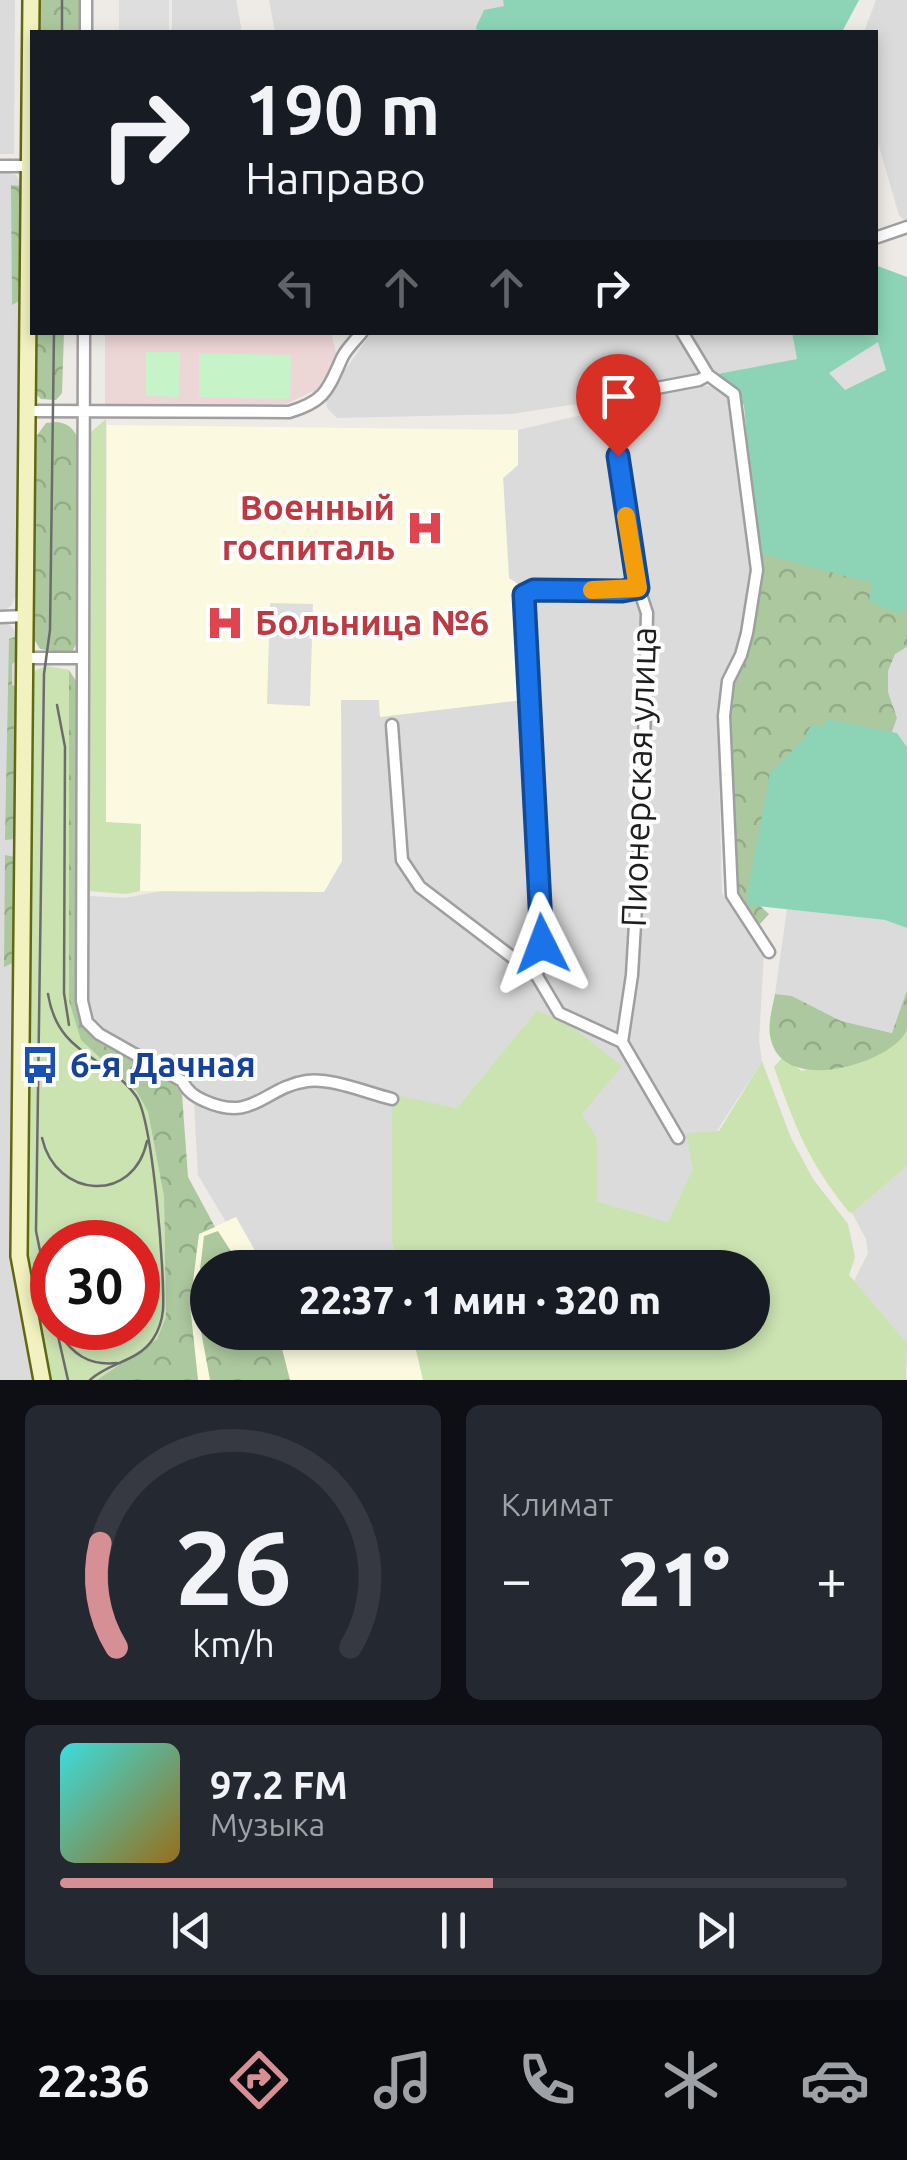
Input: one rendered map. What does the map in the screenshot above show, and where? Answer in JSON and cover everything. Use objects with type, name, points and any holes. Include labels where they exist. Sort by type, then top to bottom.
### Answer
[{"type":"street","points":[[31,0],[31,30]]},
{"type":"street","points":[[86,0],[86,30]]},
{"type":"street","points":[[0,166],[30,166]]},
{"type":"street","points":[[878,237],[907,226]]},
{"type":"street","points":[[30,227],[19,1256],[42,1380]]},
{"type":"street","points":[[84,335],[82,1000],[88,1022],[98,1034],[182,1081],[188,1092],[226,1110],[238,1110],[304,1082],[318,1081],[392,1099]]},
{"type":"street","points":[[27,411],[289,412],[306,407],[323,393],[360,335]]},
{"type":"street","points":[[684,335],[708,375],[734,394],[757,570],[744,644],[728,681],[724,716],[732,895],[769,952]]},
{"type":"street","name":"Пионерская улица","points":[[622,1042],[632,975],[644,786],[647,613],[638,588],[613,404],[624,394],[708,375]]},
{"type":"street","points":[[537,976],[542,944],[524,595],[534,590],[638,588]]},
{"type":"street","points":[[0,616],[25,616]]},
{"type":"street","points":[[26,658],[83,658]]},
{"type":"street","points":[[392,725],[402,860],[420,887],[537,976],[559,1012],[622,1042],[678,1138]]},
{"type":"shaded area","points":[[0,0],[15,0],[14,154],[0,154]]},
{"type":"shaded area","points":[[119,0],[169,0],[169,30],[119,30]]},
{"type":"shaded area","points":[[172,0],[236,0],[242,30],[172,30]]},
{"type":"shaded area","points":[[269,0],[503,0],[505,6],[482,19],[477,30],[275,30]]},
{"type":"shaded area","points":[[876,0],[907,0],[907,223],[899,215],[878,143],[878,30],[865,29]]},
{"type":"shaded area","points":[[0,171],[16,175],[22,186],[20,586],[5,610],[0,610]]},
{"type":"shaded area","points":[[105,335],[332,335],[337,356],[328,378],[316,390],[286,404],[105,404]]},
{"type":"shaded area","points":[[370,335],[678,335],[698,368],[691,379],[624,388],[603,400],[511,414],[337,418],[327,408],[326,397]]},
{"type":"shaded area","points":[[689,335],[792,335],[797,359],[717,374]]},
{"type":"shaded area","points":[[878,342],[886,370],[845,390],[829,373]]},
{"type":"shaded area","points":[[701,385],[719,388],[728,396],[751,573],[744,623],[808,654],[762,734],[718,732],[722,893],[764,953],[759,1041],[762,1061],[693,1168],[668,1222],[597,1201],[597,1138],[581,1114],[537,1010],[457,1108],[392,1095],[394,1250],[254,1250],[236,1218],[226,1222],[198,1175],[193,1083],[99,1032],[92,1019],[88,1003],[87,901],[90,896],[124,898],[161,891],[324,891],[341,779],[341,700],[379,700],[380,716],[509,579],[503,478],[518,465],[518,430],[607,409],[627,398]]},
{"type":"shaded area","name":"Больница №6","points":[[107,425],[518,430],[518,465],[503,478],[509,578],[518,584],[523,700],[380,717],[379,700],[341,700],[342,861],[324,892],[140,891],[141,824],[106,823]]},
{"type":"shaded area","points":[[270,603],[313,604],[310,706],[267,704]]},
{"type":"shaded area","points":[[0,622],[10,625],[19,640],[13,1258],[35,1380],[0,1380]]},
{"type":"shaded area","points":[[907,647],[907,747],[892,732],[897,718],[888,692],[888,671],[895,653]]},
{"type":"shaded area","points":[[787,909],[885,920],[907,928],[907,990],[893,1033],[841,1021],[792,996],[775,994]]},
{"type":"shaded area","points":[[907,1166],[907,1343],[854,1281],[868,1253],[866,1239],[852,1213]]},
{"type":"shaded area","points":[[236,1217],[254,1250],[197,1250],[199,1234]]},
{"type":"shaded area","points":[[195,1350],[416,1350],[423,1380],[198,1380]]},
{"type":"green space","points":[[36,0],[82,0],[81,30],[36,30]]},
{"type":"green space","points":[[503,0],[859,0],[843,30],[477,30],[484,10],[504,6]]},
{"type":"green space","points":[[11,185],[22,186],[21,300],[12,305]]},
{"type":"green space","points":[[878,266],[907,277],[907,608],[898,614],[869,601],[872,583],[762,554],[744,406],[735,389],[717,374],[797,359],[792,335],[878,335]]},
{"type":"green space","points":[[33,335],[64,335],[62,393],[56,400],[41,399],[33,391]]},
{"type":"green space","points":[[146,352],[180,352],[179,397],[146,396]]},
{"type":"green space","points":[[199,353],[291,355],[290,399],[199,397]]},
{"type":"green space","points":[[106,419],[106,822],[141,824],[140,891],[126,894],[89,891],[91,432]]},
{"type":"green space","points":[[56,422],[72,429],[81,446],[79,638],[71,654],[40,649],[32,636],[33,441],[46,423]]},
{"type":"green space","points":[[751,453],[907,535],[907,647],[895,654],[888,671],[888,692],[897,718],[884,754],[759,905],[769,914],[760,924],[741,908],[738,895],[729,762],[730,705],[751,640],[758,583],[758,520]]},
{"type":"green space","points":[[9,639],[19,640],[18,660],[12,664],[12,685],[18,687],[15,839],[5,840]]},
{"type":"green space","points":[[47,666],[69,670],[69,1001],[82,1040],[137,1092],[148,1112],[164,1197],[166,1317],[160,1332],[160,1220],[30,1220],[30,1276],[27,1259],[32,676]]},
{"type":"green space","points":[[69,670],[78,684],[77,1000],[85,1028],[96,1040],[161,1073],[182,1094],[188,1177],[215,1227],[199,1234],[197,1250],[190,1250],[190,1350],[195,1350],[198,1380],[97,1380],[141,1350],[160,1350],[160,1332],[166,1317],[164,1197],[148,1112],[137,1092],[81,1040],[69,1001]]},
{"type":"green space","points":[[827,719],[897,733],[907,747],[907,928],[885,920],[748,905],[770,773],[803,740],[812,724],[823,727]]},
{"type":"green space","points":[[5,855],[16,857],[17,961],[4,967]]},
{"type":"green space","points":[[907,990],[907,1029],[899,1041],[864,1061],[841,1068],[797,1067],[780,1057],[771,1040],[775,994],[792,996],[841,1021],[892,1033]]},
{"type":"green space","points":[[537,1010],[575,1029],[622,1066],[582,1114],[597,1138],[597,1201],[668,1222],[693,1168],[686,1133],[719,1131],[762,1061],[791,1138],[813,1179],[848,1224],[855,1257],[849,1275],[907,1343],[906,1380],[423,1380],[416,1350],[770,1350],[770,1250],[394,1250],[392,1094],[457,1108]]},
{"type":"green space","points":[[907,1028],[907,1166],[852,1213],[813,1160],[774,1067],[782,1058],[802,1071],[900,1040]]},
{"type":"green space","points":[[218,1231],[230,1250],[202,1250],[204,1236]]},
{"type":"green space","points":[[43,1350],[141,1350],[97,1380],[48,1380]]},
{"type":"green space","points":[[204,1350],[282,1350],[290,1380],[210,1380]]},
{"type":"tram line","points":[[62,0],[62,30]]},
{"type":"tram line","points":[[36,1220],[44,674],[50,630],[54,335]]},
{"type":"tram line","points":[[57,705],[65,747],[64,993],[69,1025]]},
{"type":"tram line","points":[[48,994],[53,1014],[72,1042],[136,1096],[148,1135],[157,1199],[163,1292],[159,1329],[140,1353],[90,1380]]},
{"type":"tram line","points":[[42,1138],[62,1173],[95,1186],[112,1184],[127,1176],[147,1141]]},
{"type":"tram line","points":[[61,1350],[68,1380]]},
{"type":"tram line","points":[[74,1350],[98,1362],[117,1363]]},
{"type":"slow traffic","points":[[592,590],[638,588],[626,516]]},
{"type":"place","name":"Военный госпиталь","points":[[425,528]]},
{"type":"place","name":"Больница №6","points":[[225,623]]},
{"type":"place","name":"6-я Дачная","points":[[40,1065]]},
{"type":"route","points":[[542,944],[524,595],[534,590],[638,588],[618,456]]}]
